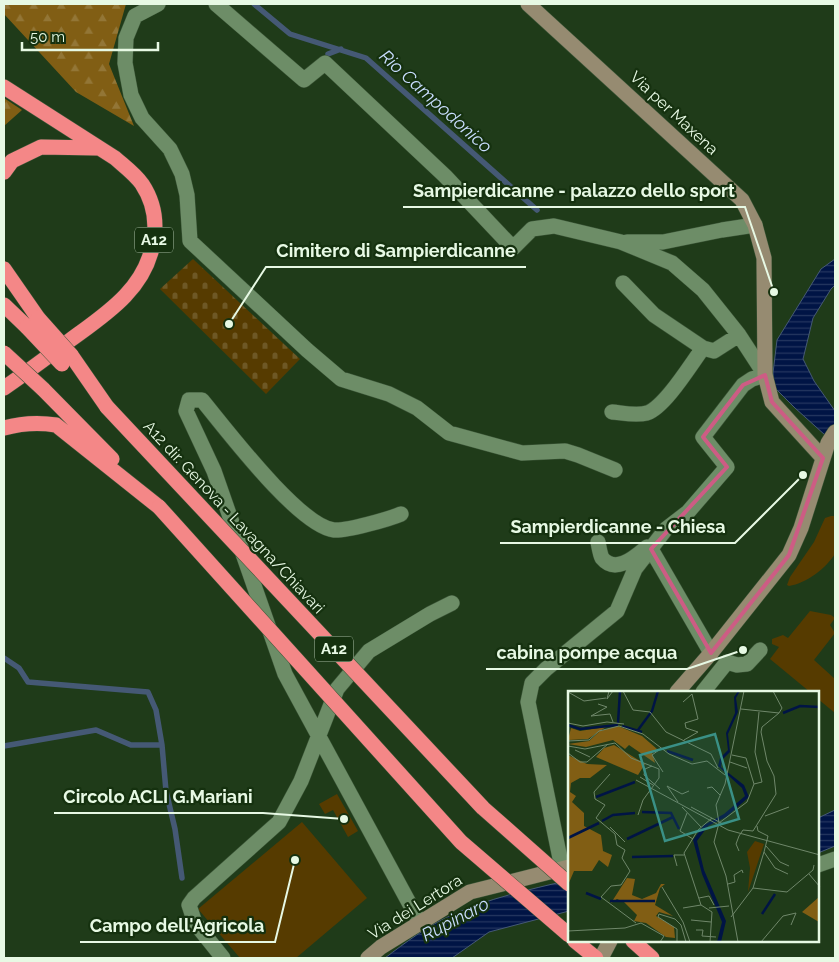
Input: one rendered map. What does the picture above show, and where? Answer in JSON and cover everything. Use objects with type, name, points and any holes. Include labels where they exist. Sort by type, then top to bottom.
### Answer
[{"type":"highway","name":"A12","points":[[4,87],[129,170],[141,182],[150,196],[155,211],[154,246],[138,279],[126,295],[84,330],[4,388]]},
{"type":"highway","points":[[4,172],[12,161],[41,147],[98,148]]},
{"type":"highway","name":"A12","points":[[4,269],[32,322]]},
{"type":"highway","name":"A12","points":[[4,305],[32,322]]},
{"type":"highway","name":"A12 dir. Genova - Lavagna/Chiavari","points":[[32,322],[107,407],[483,808],[568,883]]},
{"type":"highway","name":"A12","points":[[4,353],[43,389],[159,508],[461,842],[568,934]]},
{"type":"highway","name":"A12","points":[[4,428],[20,423],[40,422],[56,426],[159,508]]},
{"type":"highway","points":[[576,942],[596,958]]},
{"type":"highway","points":[[634,942],[652,958]]},
{"type":"street","points":[[158,4],[134,16],[126,38],[125,63],[131,95],[142,118],[170,150],[182,174],[187,195],[190,241],[307,350],[342,379],[389,394],[416,408],[449,433],[522,453],[565,451],[578,454],[615,470]]},
{"type":"street","points":[[216,4],[304,80],[325,63],[445,176],[513,248],[532,229],[554,226],[621,242],[672,263],[703,290],[740,336],[765,375],[752,379],[744,385],[703,437],[727,467],[688,512],[666,528],[635,569],[617,611],[546,669],[532,683],[528,702],[566,868]]},
{"type":"street","name":"Via per Maxena","points":[[528,4],[742,200],[755,225],[764,258],[765,375],[772,402],[822,458]]},
{"type":"street","points":[[621,242],[662,242],[755,225]]},
{"type":"street","points":[[623,283],[654,315],[703,348],[714,351],[740,336]]},
{"type":"street","points":[[612,412],[635,414],[648,412],[658,406],[688,371],[703,348]]},
{"type":"street","points":[[401,514],[386,520],[336,530],[323,527],[296,507],[261,471],[202,400],[189,400],[186,411],[214,471],[285,674],[420,923]]},
{"type":"street","points":[[678,691],[711,653],[789,555],[801,528],[822,458],[831,437]]},
{"type":"street","points":[[598,542],[602,557],[611,564],[624,564],[648,547],[650,549]]},
{"type":"street","points":[[650,549],[711,653]]},
{"type":"street","points":[[223,958],[195,923],[189,905],[194,898],[279,822],[301,781],[337,689],[369,651],[452,602]]},
{"type":"street","points":[[704,691],[727,662],[738,665],[747,664],[760,650]]},
{"type":"street","points":[[819,865],[835,859]]},
{"type":"street","name":"Via dei Lertora","points":[[368,958],[381,947],[470,892],[566,868]]},
{"type":"street","points":[[601,958],[612,942]]},
{"type":"highlighted area","points":[[765,375],[772,402],[823,458],[789,555],[711,653],[651,549],[727,467],[703,437],[743,385]]},
{"type":"green space","points":[[4,4],[126,4],[109,64],[134,126],[76,92],[4,14]]},
{"type":"green space","points":[[4,98],[22,110],[4,126]]},
{"type":"green space","points":[[193,259],[300,359],[266,394],[160,289]]},
{"type":"green space","points":[[835,516],[835,554],[821,570],[809,579],[787,585],[790,577],[814,542],[825,518]]},
{"type":"green space","points":[[810,611],[831,615],[835,618],[830,625],[835,633],[814,660],[835,679],[835,713],[819,700],[819,691],[809,691],[770,659],[779,647],[772,644],[772,639],[783,635],[788,638]]},
{"type":"green space","points":[[337,794],[358,831],[348,837],[333,810],[325,814],[319,804]]},
{"type":"green space","points":[[302,822],[367,898],[296,958],[240,958],[198,909]]},
{"type":"water","points":[[835,259],[835,285],[813,318],[803,359],[814,381],[835,411],[835,444],[774,387],[773,373],[777,340],[821,269]]},
{"type":"water","points":[[835,810],[835,846],[819,853],[819,818]]},
{"type":"water","name":"Rupinaro","points":[[568,880],[568,911],[489,932],[452,958],[385,958],[441,920],[479,904]]},
{"type":"waterway","name":"Rio Campodonico","points":[[254,4],[290,34],[366,58],[537,210]]},
{"type":"waterway","name":"Rio Campodonico","points":[[328,54],[341,49]]},
{"type":"waterway","points":[[4,658],[19,668],[28,682],[148,692],[156,710],[162,745],[166,791],[175,829],[182,878]]},
{"type":"waterway","points":[[4,746],[96,730],[131,745],[162,745]]},
{"type":"place","name":"Sampierdicanne - palazzo dello sport","points":[[774,292]]},
{"type":"place","name":"Cimitero di Sampierdicanne","points":[[229,324]]},
{"type":"place","name":"Sampierdicanne - Chiesa","points":[[803,475]]},
{"type":"place","name":"cabina pompe acqua","points":[[743,650]]},
{"type":"place","name":"Circolo ACLI G.Mariani","points":[[344,819]]},
{"type":"place","name":"Campo dell'Agricola","points":[[295,860]]}]
